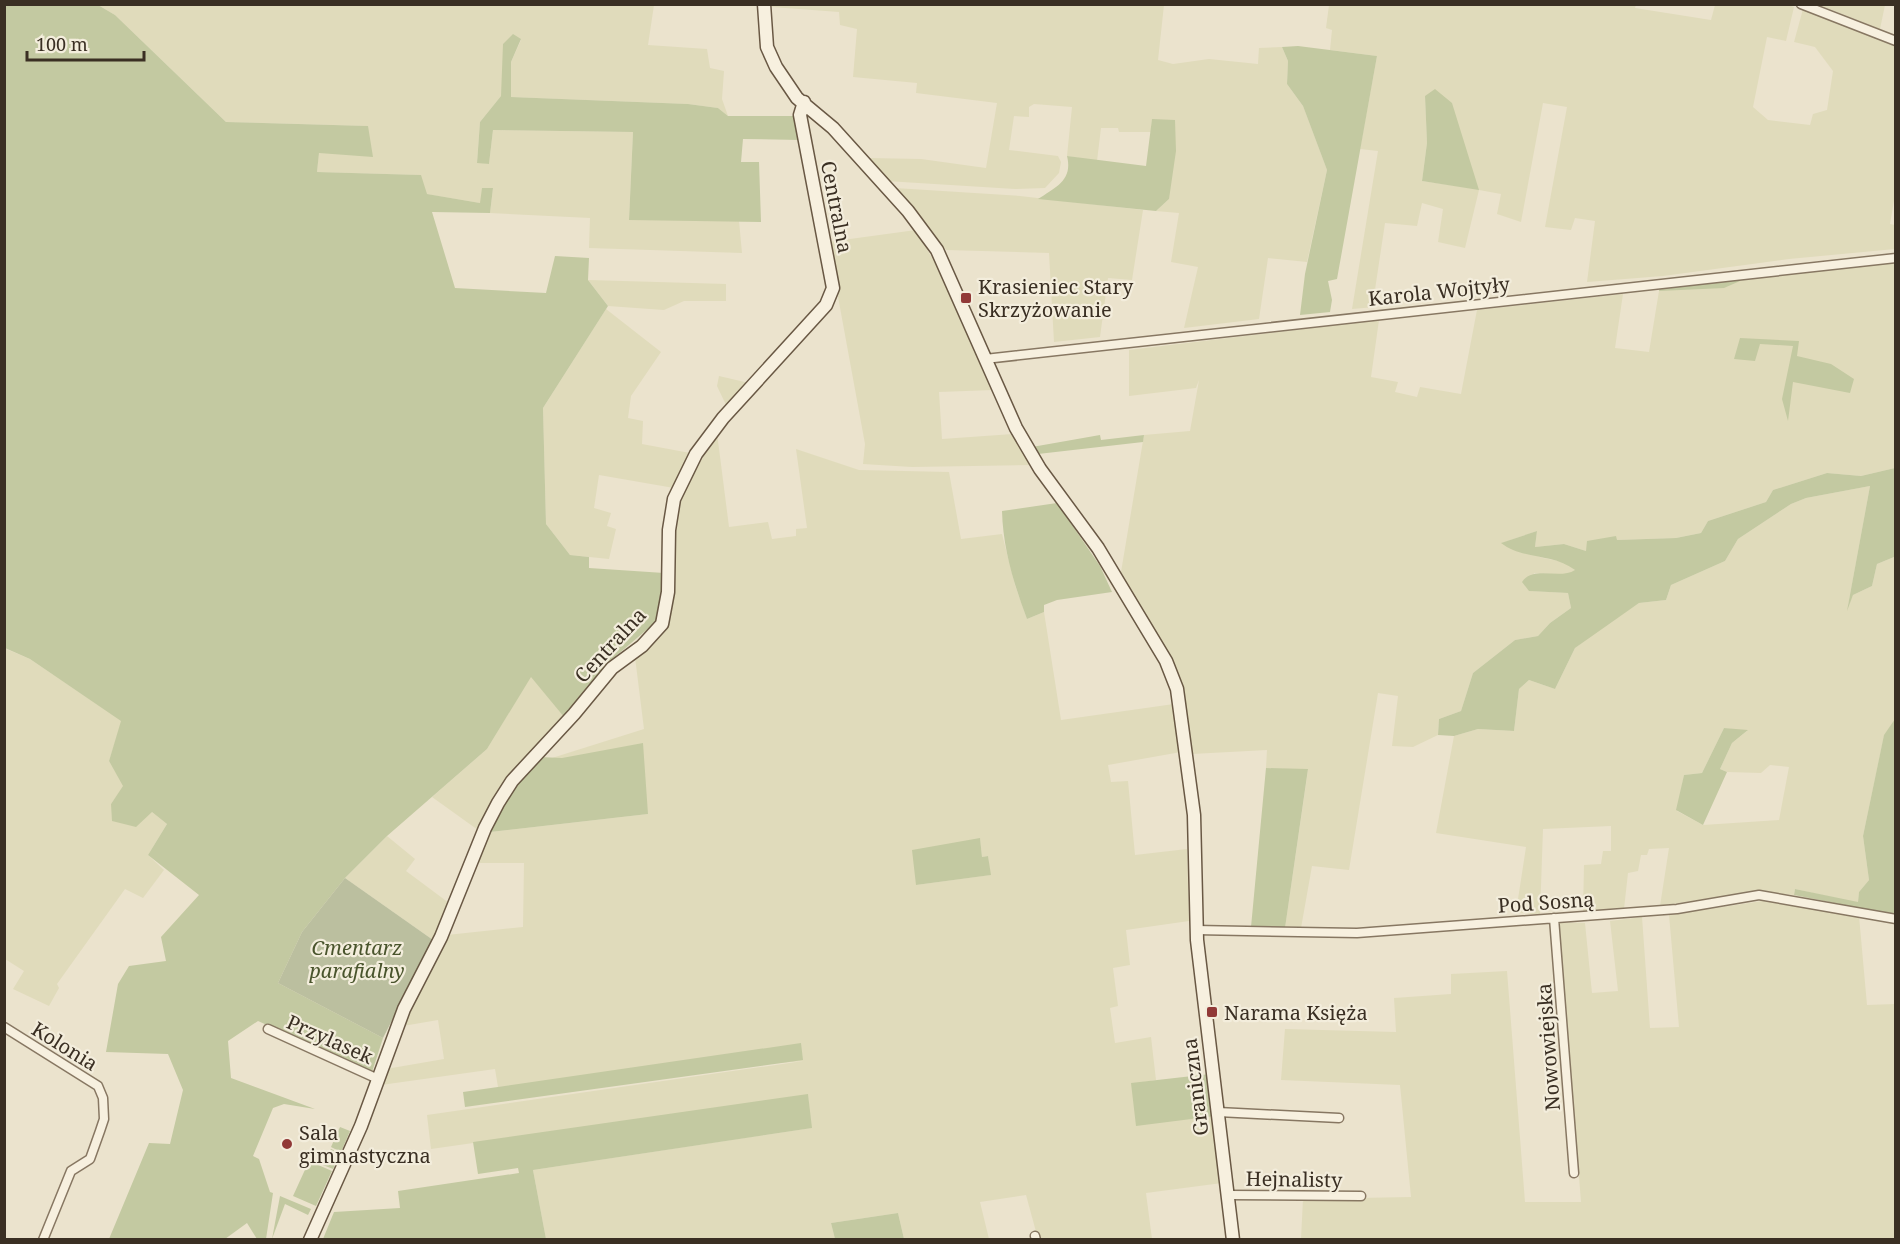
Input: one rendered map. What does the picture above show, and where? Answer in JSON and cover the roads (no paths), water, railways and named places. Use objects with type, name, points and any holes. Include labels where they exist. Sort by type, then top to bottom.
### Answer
[{"type":"street","points":[[764,4],[767,47],[776,67],[797,98],[804,102]]},
{"type":"street","points":[[1801,4],[1896,41]]},
{"type":"street","name":"Graniczna","points":[[804,102],[833,128],[908,211],[937,250],[1016,428],[1040,469],[1098,548],[1166,661],[1177,689],[1194,814],[1196,930],[1233,1239]]},
{"type":"street","name":"Centralna","points":[[310,1239],[362,1126],[404,1010],[441,938],[485,828],[498,803],[512,781],[574,714],[612,668],[642,646],[662,624],[668,592],[669,530],[674,499],[696,454],[723,418],[826,304],[833,288],[800,115],[804,102]]},
{"type":"street","name":"Karola Wojtyły","points":[[985,359],[1896,258]]},
{"type":"street","name":"Pod Sosną","points":[[1196,930],[1357,933],[1677,909],[1759,895],[1896,919]]},
{"type":"street","name":"Nowowiejska","points":[[1554,918],[1574,1173]]},
{"type":"street","name":"Kolonia","points":[[4,1027],[98,1086],[103,1098],[104,1119],[90,1159],[71,1171],[44,1239]]},
{"type":"street","name":"Przylasek","points":[[268,1029],[378,1079]]},
{"type":"street","points":[[1218,1112],[1339,1119]]},
{"type":"street","name":"Hejnalisty","points":[[1228,1195],[1361,1196]]},
{"type":"place","name":"Krasieniec Stary Skrzyżowanie","points":[[966,298]]},
{"type":"place","name":"Narama Księża","points":[[1212,1012]]},
{"type":"place","name":"Sala gimnastyczna","points":[[287,1144]]},
{"type":"park label","name":"Cmentarz parafialny","points":[[357,958]]}]
